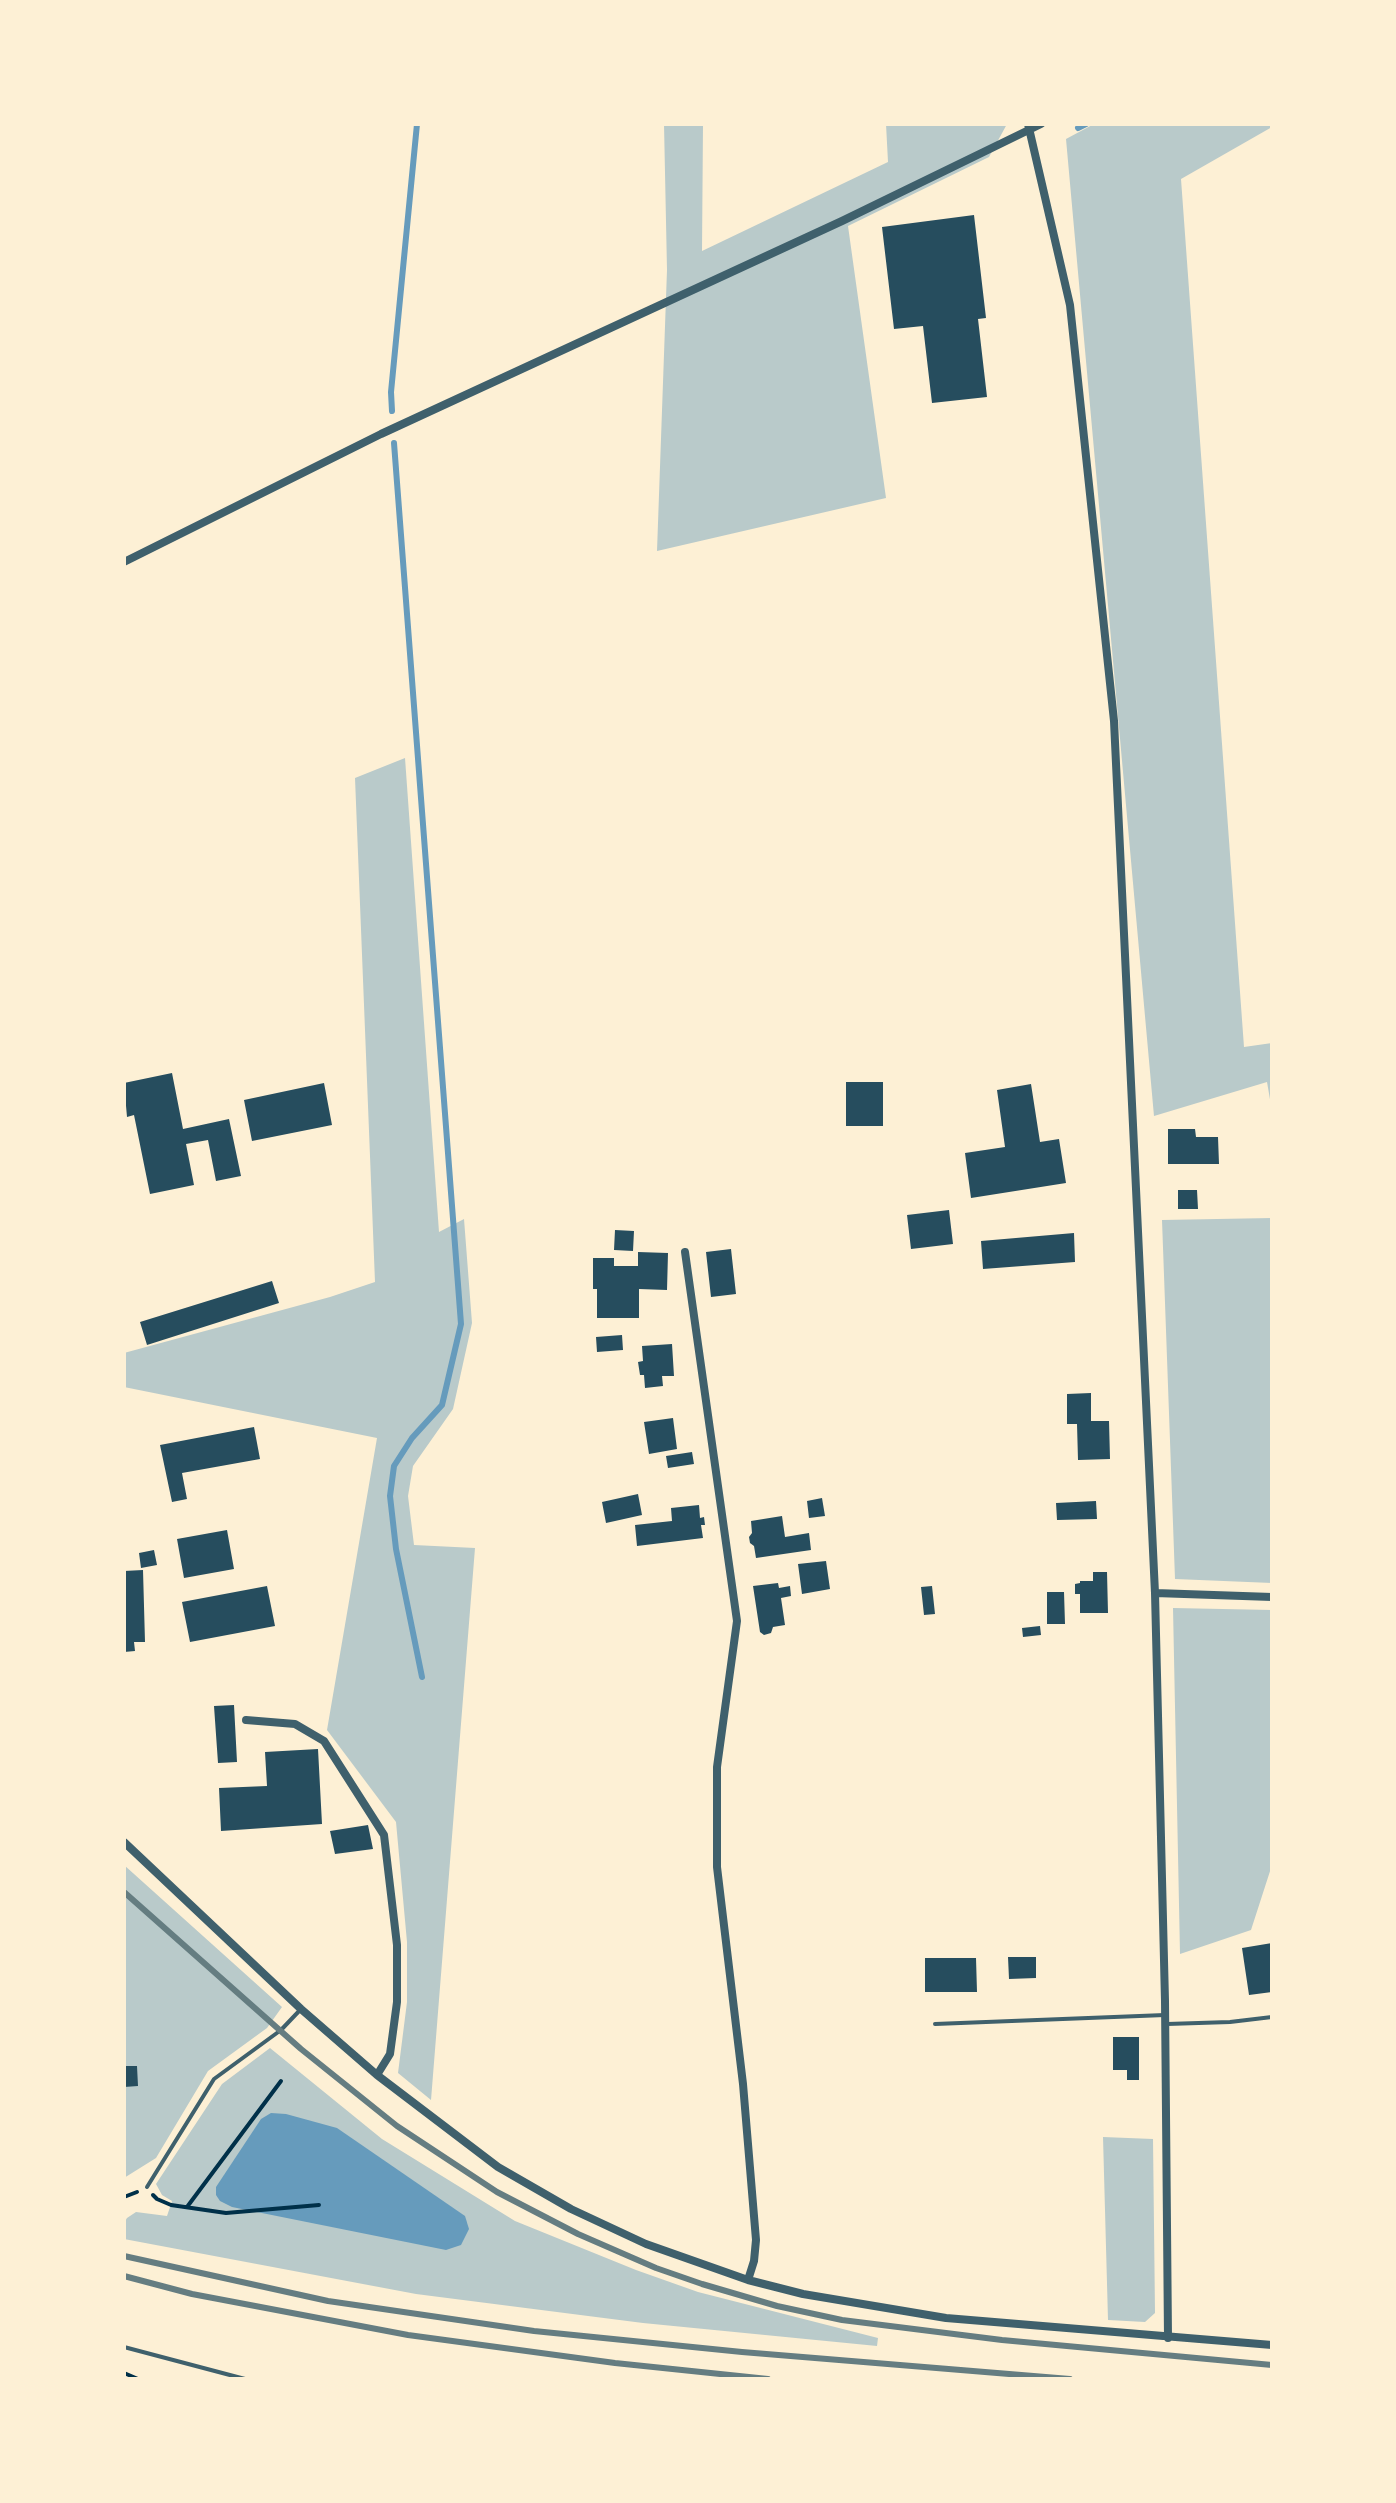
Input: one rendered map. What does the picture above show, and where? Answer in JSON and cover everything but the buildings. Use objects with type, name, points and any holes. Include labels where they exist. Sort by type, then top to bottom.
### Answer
[{"type":"street","points":[[124,562],[381,434],[842,221],[1029,127],[1041,124]]},
{"type":"street","points":[[1029,127],[1070,305],[1114,721],[1155,1593],[1165,2020],[1168,2338]]},
{"type":"street","points":[[685,1252],[737,1621],[717,1767],[717,1867],[743,2084],[756,2240],[748,2280]]},
{"type":"street","points":[[1155,1593],[1272,1597]]},
{"type":"street","points":[[246,1720],[295,1724],[324,1741],[384,1835],[397,1945],[397,2002],[390,2054],[377,2075]]},
{"type":"street","points":[[124,1842],[301,2009],[377,2075],[498,2167],[571,2209],[646,2244],[748,2280],[803,2294],[946,2318],[1272,2345]]},
{"type":"lane","points":[[147,2187],[214,2079],[281,2030],[301,2009]]},
{"type":"lane","points":[[935,2024],[1165,2020],[1230,2022],[1272,2017]]},
{"type":"lane","points":[[124,2347],[245,2379]]},
{"type":"path","points":[[187,2207],[281,2081]]},
{"type":"path","points":[[147,2187],[157,2199],[171,2205],[226,2213],[319,2205]]},
{"type":"path","points":[[124,2373],[138,2379]]},
{"type":"shaded area","points":[[664,124],[703,124],[702,251],[888,162],[886,124],[1007,124],[989,157],[848,226],[886,498],[657,551],[667,270]]},
{"type":"shaded area","points":[[1094,124],[1272,124],[1272,127],[1181,179],[1244,1047],[1272,1043],[1272,1111],[1267,1082],[1154,1116],[1066,139]]},
{"type":"shaded area","points":[[405,758],[439,1232],[464,1219],[472,1323],[453,1409],[413,1466],[408,1496],[414,1545],[475,1548],[431,2100],[398,2073],[407,2002],[407,1942],[396,1822],[327,1730],[377,1438],[124,1387],[124,1353],[375,1282],[355,778]]},
{"type":"shaded area","points":[[1272,1218],[1272,1583],[1175,1579],[1162,1220]]},
{"type":"shaded area","points":[[1173,1608],[1272,1610],[1272,1865],[1251,1930],[1180,1954]]},
{"type":"shaded area","points":[[124,1865],[282,2007],[267,2028],[208,2071],[156,2158],[124,2178]]},
{"type":"shaded area","points":[[270,2048],[382,2139],[515,2221],[698,2292],[878,2338],[877,2346],[643,2323],[416,2294],[124,2239],[124,2223],[136,2212],[167,2216],[172,2201],[162,2195],[156,2184],[222,2084]]},
{"type":"shaded area","points":[[1103,2137],[1153,2139],[1155,2313],[1145,2322],[1108,2320]]},
{"type":"water","points":[[271,2113],[337,2128],[465,2216],[469,2229],[461,2245],[446,2250],[232,2207],[220,2201],[216,2187],[261,2119]]},
{"type":"waterway","points":[[392,411],[391,392],[417,124]]},
{"type":"waterway","points":[[1078,128],[1086,124]]},
{"type":"waterway","points":[[394,443],[461,1324],[442,1405],[412,1438],[394,1466],[390,1496],[396,1549],[422,1677]]},
{"type":"railway","points":[[124,1892],[301,2049],[397,2126],[497,2192],[578,2234],[656,2268],[777,2306],[842,2320],[1002,2340],[1272,2365]]},
{"type":"railway","points":[[124,2256],[328,2301],[534,2331],[1070,2379]]},
{"type":"railway","points":[[124,2276],[192,2294],[408,2335],[615,2363],[768,2379]]}]
